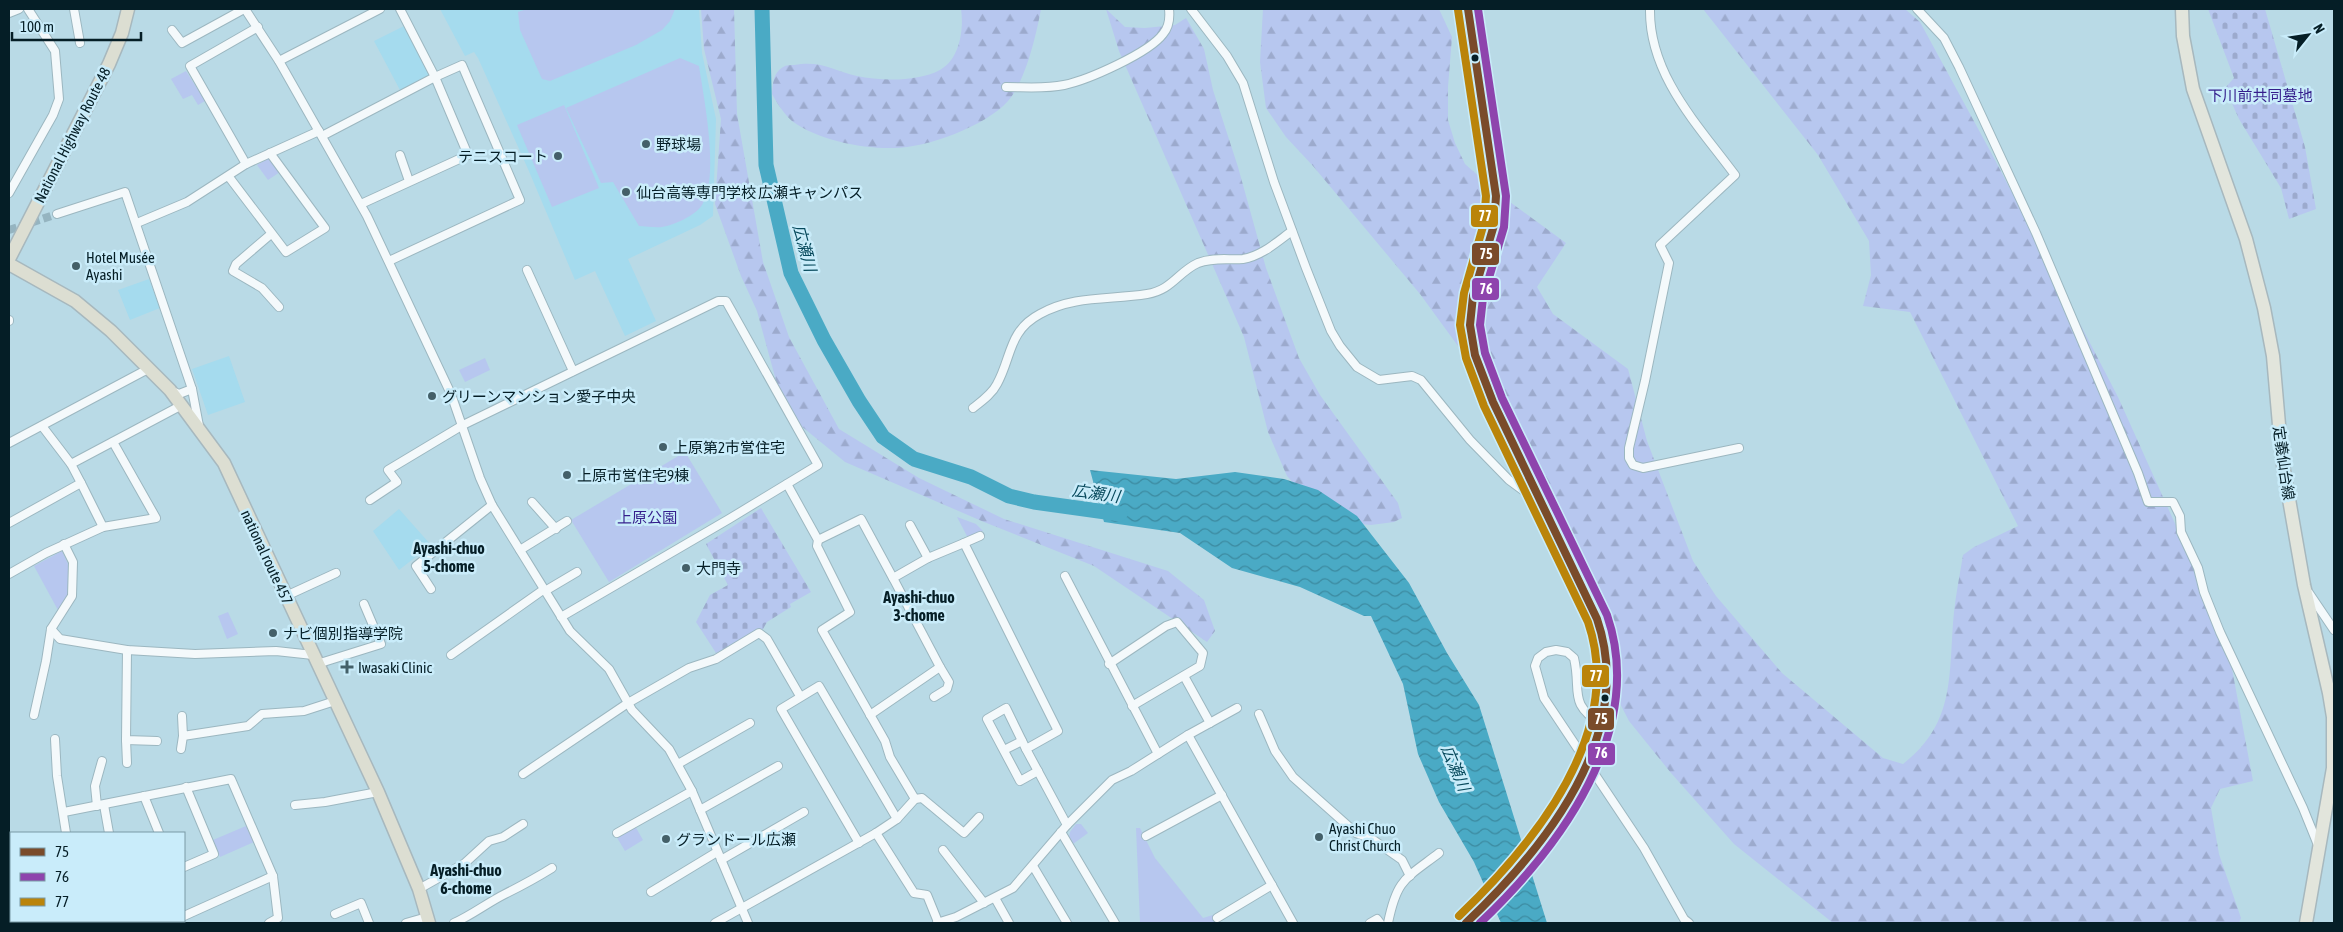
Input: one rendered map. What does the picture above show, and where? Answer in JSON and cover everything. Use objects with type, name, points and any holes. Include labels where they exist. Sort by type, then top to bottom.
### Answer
[{"type":"highway","name":"National Highway Route 48","points":[[9,259],[109,64],[122,32],[128,9]]},
{"type":"highway","name":"national route 457","points":[[9,264],[75,301],[111,331],[170,390],[224,463],[378,792],[419,889],[428,920]]},
{"type":"main road","name":"定義仙台線","points":[[2182,9],[2183,36],[2193,89],[2246,239],[2264,308],[2272,356],[2282,459],[2304,585],[2329,692],[2334,740],[2329,824],[2319,848],[2306,923]]},
{"type":"street","points":[[9,12],[20,9]]},
{"type":"street","points":[[9,193],[53,115],[59,99],[55,51],[28,9]]},
{"type":"street","points":[[74,9],[80,42]]},
{"type":"street","points":[[172,30],[182,43],[246,10],[258,9]]},
{"type":"street","points":[[279,61],[380,9]]},
{"type":"street","points":[[361,204],[468,156],[435,77],[400,9]]},
{"type":"street","points":[[1006,87],[1040,88],[1064,85],[1079,81],[1121,62],[1156,42],[1165,33],[1169,24],[1169,9]]},
{"type":"street","points":[[1191,9],[1227,56],[1243,84],[1292,231],[1331,331],[1340,346],[1357,367],[1379,380],[1412,376],[1421,380],[1470,440],[1509,480],[1528,494],[1539,496]]},
{"type":"street","points":[[1466,923],[1487,904],[1527,858],[1560,812],[1592,753],[1602,725],[1609,695],[1610,672],[1602,628],[1496,409],[1476,361],[1471,336],[1471,314],[1494,224],[1496,196],[1468,9]]},
{"type":"street","points":[[1650,9],[1650,30],[1661,68],[1684,106],[1735,175],[1660,246],[1668,263],[1645,381],[1629,448],[1629,458],[1633,465],[1644,468],[1738,448]]},
{"type":"street","points":[[1917,9],[1944,38],[1959,67],[2036,234],[2138,473],[2148,502],[2174,502],[2180,516],[2181,532],[2198,568],[2204,592],[2220,632],[2303,808],[2319,848]]},
{"type":"street","points":[[246,10],[279,61],[361,204],[451,394],[480,478],[492,505],[570,631],[609,670],[628,703],[661,739],[678,764],[692,791],[748,923]]},
{"type":"street","points":[[246,164],[190,66],[258,27]]},
{"type":"street","points":[[137,223],[187,202],[229,177],[246,164],[321,134],[435,77],[462,66],[520,200],[389,261]]},
{"type":"street","points":[[229,177],[286,252],[325,228],[270,153]]},
{"type":"street","points":[[400,155],[409,181]]},
{"type":"street","points":[[57,214],[125,192],[192,389],[199,428]]},
{"type":"street","points":[[973,408],[990,394],[997,384],[1008,352],[1017,334],[1039,314],[1086,298],[1160,292],[1191,267],[1210,260],[1252,257],[1292,231]]},
{"type":"street","points":[[271,234],[236,264],[233,271],[262,288],[279,307]]},
{"type":"street","points":[[527,270],[572,371]]},
{"type":"street","points":[[370,500],[396,482],[388,470],[463,425],[718,301],[726,301],[818,465],[561,617]]},
{"type":"street","points":[[9,443],[148,369]]},
{"type":"street","points":[[170,390],[179,394],[192,389]]},
{"type":"street","points":[[71,464],[182,405]]},
{"type":"street","points":[[42,426],[71,464],[103,527]]},
{"type":"street","points":[[9,574],[64,544],[103,527],[156,518],[112,442]]},
{"type":"street","points":[[9,523],[81,483]]},
{"type":"street","points":[[787,484],[818,540],[817,546],[850,612],[822,630],[885,741],[890,757],[915,799]]},
{"type":"street","points":[[532,502],[556,529]]},
{"type":"street","points":[[431,589],[416,566],[492,505]]},
{"type":"street","points":[[818,540],[861,519],[949,682],[947,689],[934,697]]},
{"type":"street","points":[[520,550],[567,521]]},
{"type":"street","points":[[910,525],[928,558]]},
{"type":"street","points":[[893,578],[928,558],[980,536]]},
{"type":"street","points":[[964,543],[1058,731],[1026,749]]},
{"type":"street","points":[[34,715],[51,629],[72,596],[73,562],[64,544]]},
{"type":"street","points":[[452,655],[544,590],[577,572]]},
{"type":"street","points":[[286,596],[336,574]]},
{"type":"street","points":[[1065,576],[1109,664],[1158,754]]},
{"type":"street","points":[[2304,585],[2334,630]]},
{"type":"street","points":[[51,629],[60,639],[127,650],[195,654],[276,651],[315,660],[381,644],[364,604]]},
{"type":"street","points":[[1109,664],[1166,626],[1178,622],[1203,652],[1200,666],[1132,706]]},
{"type":"street","points":[[523,774],[628,703],[689,668],[716,659],[759,633],[767,639],[800,696]]},
{"type":"street","points":[[127,650],[127,764]]},
{"type":"street","points":[[1602,725],[1586,714],[1578,702],[1574,658],[1567,652],[1556,650],[1546,652],[1538,658],[1534,666],[1544,698],[1644,848],[1684,919],[1689,923]]},
{"type":"street","points":[[870,715],[940,667]]},
{"type":"street","points":[[1184,676],[1210,723]]},
{"type":"street","points":[[859,842],[781,709],[800,696],[820,686],[897,819]]},
{"type":"street","points":[[183,736],[248,726],[262,714],[304,711],[335,701]]},
{"type":"street","points":[[1038,771],[1020,780],[987,719],[1006,708],[1038,771],[1064,829],[1115,923]]},
{"type":"street","points":[[876,833],[914,893],[927,895],[938,923],[958,920],[984,903],[1013,888],[1064,829],[1112,780],[1237,708]]},
{"type":"street","points":[[1258,714],[1275,751],[1293,777],[1356,833],[1372,839],[1402,860],[1410,876]]},
{"type":"street","points":[[181,749],[183,736],[182,716]]},
{"type":"street","points":[[678,764],[750,723]]},
{"type":"street","points":[[1188,735],[1293,923]]},
{"type":"street","points":[[55,739],[57,776],[66,832]]},
{"type":"street","points":[[126,740],[157,741]]},
{"type":"street","points":[[1004,750],[1022,741]]},
{"type":"street","points":[[102,761],[95,786],[109,832]]},
{"type":"street","points":[[700,810],[778,766]]},
{"type":"street","points":[[64,812],[101,806],[231,778],[273,876],[278,918],[269,923]]},
{"type":"street","points":[[185,867],[214,854],[186,787]]},
{"type":"street","points":[[617,833],[692,791]]},
{"type":"street","points":[[295,806],[378,792]]},
{"type":"street","points":[[1146,836],[1222,795]]},
{"type":"street","points":[[144,796],[160,832]]},
{"type":"street","points":[[715,923],[876,833],[897,819],[915,799],[922,798],[964,833],[979,817]]},
{"type":"street","points":[[721,860],[804,812]]},
{"type":"street","points":[[419,889],[465,862],[489,841],[503,837],[523,824]]},
{"type":"street","points":[[943,850],[984,903]]},
{"type":"street","points":[[651,892],[717,852]]},
{"type":"street","points":[[1388,923],[1398,886],[1439,853]]},
{"type":"street","points":[[1033,866],[1067,923]]},
{"type":"street","points":[[454,923],[472,916],[505,894],[517,890],[552,868]]},
{"type":"street","points":[[185,916],[273,876]]},
{"type":"street","points":[[1217,918],[1272,885]]},
{"type":"street","points":[[995,898],[1009,923]]},
{"type":"street","points":[[336,914],[361,904],[369,923]]},
{"type":"street","points":[[1370,923],[1377,919],[1380,923]]},
{"type":"street","points":[[406,923],[428,920]]},
{"type":"shaded area","name":"仙台高等専門学校 広瀬キャンパス","points":[[440,9],[699,9],[702,53],[716,119],[713,216],[700,225],[628,259],[656,321],[625,336],[595,271],[575,280],[478,58],[474,52],[465,56]]},
{"type":"shaded area","points":[[404,26],[431,76],[401,92],[374,41]]},
{"type":"shaded area","points":[[149,279],[160,308],[130,320],[118,290]]},
{"type":"shaded area","points":[[229,356],[245,402],[208,415],[192,369]]},
{"type":"shaded area","points":[[399,509],[431,545],[399,570],[373,531]]},
{"type":"green space","points":[[527,9],[675,9],[670,21],[662,30],[636,45],[550,81],[542,79],[520,30],[518,12]]},
{"type":"green space","points":[[701,9],[734,9],[737,114],[763,262],[789,337],[839,429],[919,478],[1004,519],[1168,571],[1204,600],[1215,631],[1207,642],[1094,566],[984,522],[845,462],[800,425],[778,388],[757,311],[741,276],[715,204],[721,119],[704,49]]},
{"type":"green space","points":[[961,9],[1041,9],[1029,57],[1020,82],[1008,101],[998,110],[971,127],[938,140],[907,147],[882,148],[855,145],[827,138],[802,128],[786,115],[772,94],[775,75],[780,69],[788,65],[820,65],[857,76],[877,79],[921,77],[940,70],[952,59],[959,43],[962,25]]},
{"type":"green space","points":[[1106,9],[1125,27],[1145,28],[1175,25],[1186,18],[1204,49],[1213,90],[1238,167],[1266,268],[1299,358],[1320,395],[1398,503],[1402,518],[1394,522],[1371,525],[1349,523],[1317,509],[1287,476],[1268,432],[1244,337],[1119,51]]},
{"type":"green space","points":[[1263,9],[1439,9],[1452,37],[1448,87],[1448,120],[1455,143],[1465,164],[1499,194],[1566,243],[1537,287],[1553,314],[1628,369],[1647,441],[1693,561],[1716,596],[1782,673],[1883,758],[1903,764],[1920,748],[1933,731],[1941,714],[1949,676],[1954,612],[1963,555],[1974,547],[2018,526],[1910,312],[1863,306],[1871,275],[1869,241],[1818,155],[1703,9],[1905,9],[1920,22],[1994,158],[2118,397],[2226,637],[2253,781],[2220,789],[2211,808],[2219,854],[2241,918],[2239,923],[1833,923],[1734,844],[1671,773],[1629,721],[1611,686],[1610,672],[1598,640],[1587,575],[1541,469],[1504,409],[1420,294],[1313,166],[1286,137],[1266,108],[1260,62]]},
{"type":"green space","name":"下川前共同墓地","points":[[2208,9],[2265,9],[2305,147],[2316,209],[2289,219],[2281,188],[2239,119],[2225,88],[2234,78]]},
{"type":"green space","name":"野球場","points":[[680,58],[699,66],[709,138],[710,177],[707,193],[699,209],[684,219],[662,227],[639,226],[613,182],[601,183],[566,108]]},
{"type":"green space","points":[[186,71],[205,101],[198,105],[192,95],[183,99],[171,79]]},
{"type":"green space","name":"テニスコート","points":[[564,105],[599,188],[552,207],[517,125]]},
{"type":"green space","points":[[269,158],[280,172],[268,180],[257,165]]},
{"type":"green space","points":[[485,358],[490,370],[465,382],[459,370]]},
{"type":"green space","name":"上原公園","points":[[685,452],[722,513],[609,582],[571,520]]},
{"type":"green space","points":[[761,508],[811,592],[790,604],[791,607],[767,622],[763,629],[716,653],[696,622],[710,595],[728,585],[706,544]]},
{"type":"green space","points":[[957,517],[976,524],[983,531],[968,538]]},
{"type":"green space","points":[[62,551],[68,564],[69,594],[59,612],[34,566]]},
{"type":"green space","points":[[228,612],[238,634],[227,639],[218,616]]},
{"type":"green space","points":[[1076,824],[1081,824],[1088,833],[1073,844],[1069,837]]},
{"type":"green space","points":[[246,826],[254,842],[220,857],[213,840]]},
{"type":"green space","points":[[635,826],[643,840],[625,851],[616,836]]},
{"type":"green space","points":[[1136,828],[1140,828],[1155,858],[1203,918],[1213,915],[1217,923],[1140,923]]},
{"type":"green space","points":[[10,864],[10,922],[46,923],[9,923]]},
{"type":"water","points":[[1090,470],[1176,479],[1235,472],[1284,479],[1318,490],[1357,516],[1409,583],[1447,653],[1479,705],[1547,923],[1501,923],[1474,862],[1439,802],[1418,754],[1403,684],[1371,616],[1364,616],[1300,587],[1232,568],[1180,533],[1104,522]]},
{"type":"waterway","name":"広瀬川","points":[[762,9],[766,165],[791,273],[824,340],[859,401],[883,437],[914,459],[971,477],[1009,496],[1034,502],[1120,514]]},
{"type":"tunnel","points":[[9,230],[57,214]]},
{"type":"transit line","name":"75","points":[[1466,923],[1525,860],[1553,824],[1576,786],[1594,746],[1605,705],[1606,662],[1597,619],[1493,402],[1475,355],[1470,325],[1473,296],[1494,225],[1496,196],[1468,9]]},
{"type":"transit line","name":"76","points":[[1478,9],[1506,196],[1504,227],[1483,298],[1480,325],[1485,353],[1502,398],[1607,615],[1616,658],[1615,701],[1605,743],[1588,784],[1566,823],[1539,859],[1510,893],[1480,923]]},
{"type":"transit line","name":"77","points":[[1458,10],[1486,196],[1484,223],[1464,293],[1460,325],[1466,358],[1484,406],[1588,622],[1596,664],[1594,705],[1584,745],[1566,784],[1543,821],[1516,855],[1459,916]]},
{"type":"place","name":"野球場","points":[[646,144]]},
{"type":"place","name":"テニスコート","points":[[558,156]]},
{"type":"place","name":"仙台高等専門学校 広瀬キャンパス","points":[[626,192]]},
{"type":"place","name":"Hotel Musée Ayashi","points":[[76,266]]},
{"type":"place","name":"グリーンマンション愛子中央","points":[[432,396]]},
{"type":"place","name":"上原第2市営住宅","points":[[663,447]]},
{"type":"place","name":"上原市営住宅9棟","points":[[567,475]]},
{"type":"place","name":"大門寺","points":[[686,568]]},
{"type":"place","name":"ナビ個別指導学院","points":[[273,633]]},
{"type":"place","name":"Iwasaki Clinic","points":[[347,667]]},
{"type":"place","name":"Ayashi Chuo Christ Church","points":[[1319,837]]},
{"type":"place","name":"グランドール広瀬","points":[[666,839]]},
{"type":"district","name":"Ayashi-chuo 5-chome","points":[[449,557]]},
{"type":"district","name":"Ayashi-chuo 3-chome","points":[[919,606]]},
{"type":"district","name":"Ayashi-chuo 6-chome","points":[[466,879]]}]
